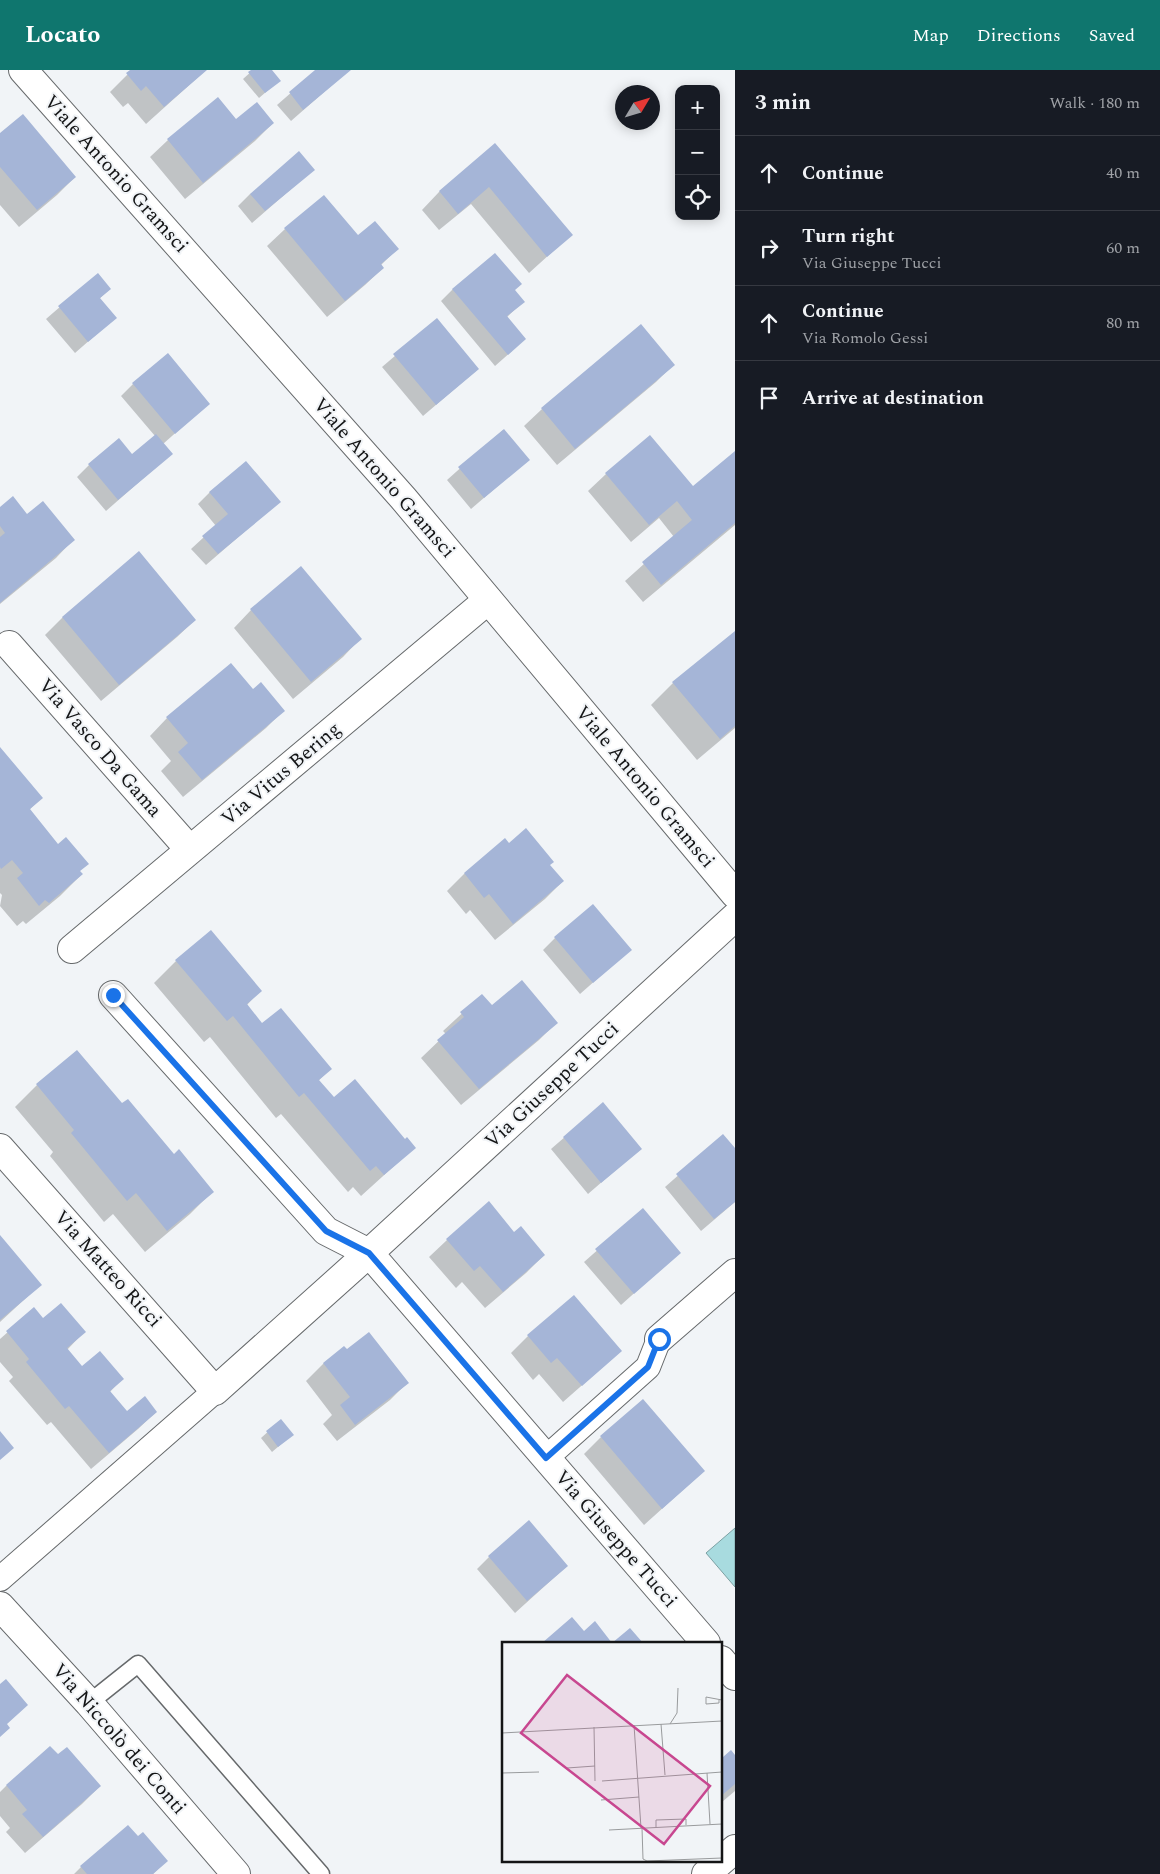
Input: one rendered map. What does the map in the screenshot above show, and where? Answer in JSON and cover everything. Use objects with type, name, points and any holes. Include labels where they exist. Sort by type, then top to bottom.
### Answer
[{"type":"street","name":"Viale Antonio Gramsci","points":[[23,70],[403,498],[735,894]]},
{"type":"street","name":"Via Vitus Bering","points":[[72,949],[488,600]]},
{"type":"street","name":"Via Vasco Da Gama","points":[[9,645],[190,850]]},
{"type":"street","name":"Via Giuseppe Tucci","points":[[215,1391],[369,1253],[735,918]]},
{"type":"street","points":[[113,995],[326,1231],[369,1253]]},
{"type":"street","name":"Via Matteo Ricci","points":[[0,1148],[215,1391]]},
{"type":"street","name":"Via Giuseppe Tucci","points":[[369,1253],[705,1642]]},
{"type":"street","points":[[546,1458],[648,1367],[659,1339],[735,1273]]},
{"type":"street","points":[[0,1579],[215,1391]]},
{"type":"street","name":"Via Niccolò dei Conti","points":[[0,1606],[89,1704],[236,1874]]},
{"type":"street","points":[[722,1661],[735,1676]]},
{"type":"street","points":[[722,1860],[735,1848]]},
{"type":"street","points":[[706,1874],[719,1862]]},
{"type":"lane","points":[[89,1704],[138,1664],[322,1874]]},
{"type":"water","points":[[735,1528],[735,1587],[706,1553]]},
{"type":"building","points":[[130,70],[207,70],[164,107],[146,86],[141,91],[126,73]]},
{"type":"building","points":[[251,70],[272,70],[281,81],[265,93],[248,72]]},
{"type":"building","points":[[315,70],[351,70],[303,110],[289,92]]},
{"type":"building","points":[[218,97],[236,119],[257,102],[274,123],[203,183],[167,139]]},
{"type":"building","points":[[23,114],[76,177],[37,210],[0,167],[0,133]]},
{"type":"building","points":[[495,143],[573,235],[547,257],[489,187],[458,214],[439,191]]},
{"type":"building","points":[[299,151],[315,170],[265,211],[250,194]]},
{"type":"building","points":[[324,195],[358,235],[375,221],[399,249],[381,264],[384,268],[345,301],[284,228]]},
{"type":"building","points":[[495,253],[522,284],[515,290],[525,302],[507,316],[526,339],[508,355],[452,289]]},
{"type":"building","points":[[98,273],[111,289],[100,298],[117,318],[88,342],[58,306]]},
{"type":"building","points":[[437,318],[479,369],[436,405],[393,354]]},
{"type":"building","points":[[641,324],[675,365],[575,449],[541,408]]},
{"type":"building","points":[[168,353],[210,404],[175,434],[132,383]]},
{"type":"building","points":[[504,429],[530,460],[484,498],[458,467]]},
{"type":"building","points":[[156,434],[173,454],[118,500],[88,464],[119,438],[132,454]]},
{"type":"building","points":[[650,435],[693,486],[735,451],[735,523],[661,585],[642,562],[692,520],[677,501],[649,525],[605,473]]},
{"type":"building","points":[[246,461],[281,502],[218,554],[202,536],[228,514],[209,492]]},
{"type":"building","points":[[13,496],[27,514],[43,501],[75,540],[0,603],[0,537],[5,533],[0,526],[0,507]]},
{"type":"building","points":[[139,551],[196,620],[119,685],[62,617]]},
{"type":"building","points":[[301,566],[362,639],[311,682],[250,609]]},
{"type":"building","points":[[735,631],[735,726],[720,739],[672,682]]},
{"type":"building","points":[[231,663],[253,689],[261,682],[285,711],[202,780],[178,752],[188,743],[166,717]]},
{"type":"building","points":[[0,747],[43,798],[30,809],[58,844],[66,837],[89,864],[80,871],[83,874],[49,903],[45,900],[39,906],[17,878],[23,873],[12,860],[1,869],[0,867]]},
{"type":"building","points":[[526,828],[554,862],[550,865],[564,881],[513,924],[489,894],[484,898],[464,873],[505,838],[509,843]]},
{"type":"building","points":[[593,904],[632,950],[593,983],[554,937]]},
{"type":"building","points":[[211,930],[262,991],[247,1004],[262,1023],[281,1008],[332,1069],[319,1080],[334,1097],[355,1079],[405,1139],[407,1137],[416,1148],[384,1175],[376,1166],[370,1171],[304,1093],[299,1097],[233,1016],[227,1021],[175,960]]},
{"type":"building","points":[[522,980],[558,1023],[479,1089],[437,1040],[464,1017],[460,1012],[482,994],[492,1005]]},
{"type":"building","points":[[77,1050],[122,1103],[128,1099],[174,1154],[179,1149],[214,1192],[167,1231],[136,1193],[127,1201],[71,1133],[74,1130],[36,1084]]},
{"type":"building","points":[[603,1102],[642,1149],[601,1183],[563,1137]]},
{"type":"building","points":[[723,1134],[735,1148],[735,1202],[714,1219],[676,1174]]},
{"type":"building","points":[[489,1201],[514,1232],[521,1226],[545,1255],[503,1292],[480,1266],[474,1271],[446,1239]]},
{"type":"building","points":[[643,1208],[681,1253],[634,1294],[595,1249]]},
{"type":"building","points":[[0,1235],[42,1285],[0,1320]]},
{"type":"building","points":[[574,1295],[622,1351],[582,1386],[557,1358],[551,1363],[527,1335]]},
{"type":"building","points":[[61,1303],[86,1332],[67,1348],[82,1366],[100,1351],[124,1379],[110,1391],[127,1411],[145,1396],[157,1412],[109,1453],[69,1406],[65,1409],[26,1362],[29,1359],[6,1331],[34,1307],[43,1318]]},
{"type":"building","points":[[369,1332],[409,1383],[355,1425],[340,1405],[350,1397],[323,1363],[344,1346],[347,1349]]},
{"type":"building","points":[[643,1399],[705,1471],[662,1509],[600,1436]]},
{"type":"building","points":[[281,1419],[294,1435],[278,1447],[266,1431]]},
{"type":"building","points":[[0,1431],[14,1448],[0,1460]]},
{"type":"building","points":[[529,1520],[568,1566],[527,1601],[488,1556]]},
{"type":"building","points":[[572,1617],[584,1631],[595,1621],[611,1642],[543,1642]]},
{"type":"building","points":[[630,1628],[642,1642],[613,1642]]},
{"type":"building","points":[[6,1679],[28,1705],[7,1724],[10,1728],[0,1737],[0,1684]]},
{"type":"building","points":[[50,1746],[58,1754],[67,1747],[101,1786],[43,1837],[22,1814],[27,1810],[6,1785]]},
{"type":"building","points":[[731,1750],[735,1755],[735,1784],[722,1795],[722,1756]]},
{"type":"building","points":[[128,1825],[138,1836],[143,1832],[168,1861],[153,1874],[87,1874],[80,1866]]},
{"type":"route","points":[[113,995],[326,1231],[369,1253],[546,1458],[648,1367],[659,1339]]}]
